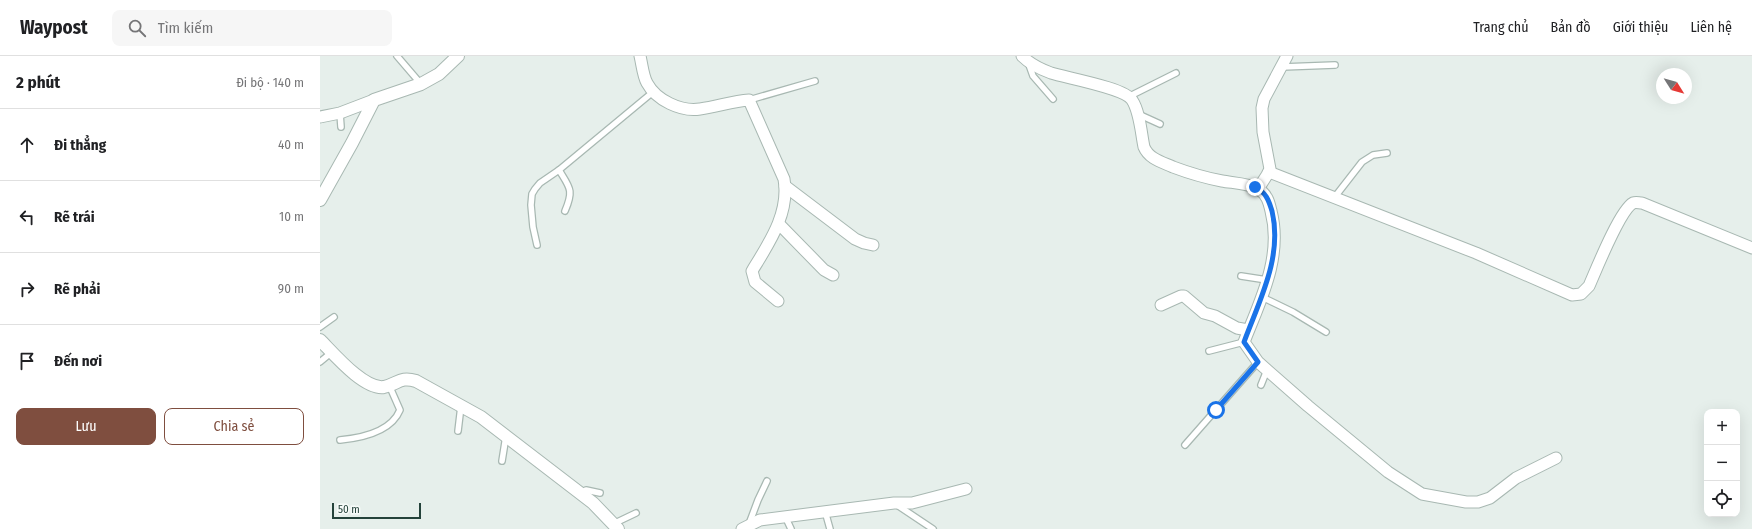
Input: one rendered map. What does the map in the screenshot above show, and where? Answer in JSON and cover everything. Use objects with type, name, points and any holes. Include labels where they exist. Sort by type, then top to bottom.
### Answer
[{"type":"street","points":[[320,117],[340,113],[421,84],[439,74],[458,56]]},
{"type":"street","points":[[640,56],[646,82],[653,92],[662,100],[689,109],[699,109],[735,101],[749,100],[784,179],[784,198],[778,224],[752,271],[755,282],[778,301]]},
{"type":"street","points":[[1258,189],[1269,172],[1270,163],[1263,132],[1262,108],[1264,99],[1287,56]]},
{"type":"street","points":[[1025,59],[1051,73],[1115,90],[1130,96],[1135,106],[1146,153],[1152,158],[1176,168],[1209,178],[1258,189],[1265,195],[1269,201],[1275,232],[1274,255],[1262,297],[1244,342],[1262,366],[1388,472],[1422,494],[1466,502],[1478,502],[1490,498],[1516,478],[1556,458]]},
{"type":"street","points":[[320,200],[374,100]]},
{"type":"street","points":[[1269,172],[1298,182],[1334,198],[1476,253],[1572,295],[1581,294],[1589,286],[1619,221],[1626,209],[1636,202],[1642,203],[1752,248]]},
{"type":"street","points":[[785,186],[855,239],[873,245]]},
{"type":"street","points":[[778,224],[824,270],[833,275]]},
{"type":"street","points":[[1160,305],[1184,296],[1204,313],[1215,316],[1237,328],[1248,330]]},
{"type":"street","points":[[320,340],[354,373],[375,387],[389,385],[407,378],[416,380],[481,417],[593,503],[616,527]]},
{"type":"street","points":[[745,527],[760,520],[785,516],[894,503],[912,503],[966,489]]},
{"type":"lane","points":[[397,56],[421,84]]},
{"type":"lane","points":[[1025,59],[1033,76],[1054,99]]},
{"type":"lane","points":[[1280,67],[1335,65]]},
{"type":"lane","points":[[1130,96],[1176,73]]},
{"type":"lane","points":[[749,100],[815,81]]},
{"type":"lane","points":[[537,245],[533,227],[531,205],[532,194],[540,183],[559,170],[653,92]]},
{"type":"lane","points":[[340,113],[341,127]]},
{"type":"lane","points":[[1137,114],[1160,124]]},
{"type":"lane","points":[[1334,198],[1362,162],[1373,155],[1387,153]]},
{"type":"lane","points":[[559,170],[571,192],[570,200],[565,211]]},
{"type":"lane","points":[[1241,276],[1267,280]]},
{"type":"lane","points":[[1262,297],[1293,312],[1326,332]]},
{"type":"lane","points":[[320,327],[334,317]]},
{"type":"lane","points":[[1209,351],[1244,342]]},
{"type":"lane","points":[[320,362],[332,352]]},
{"type":"lane","points":[[1261,385],[1262,366]]},
{"type":"lane","points":[[1185,445],[1262,366]]},
{"type":"lane","points":[[340,440],[361,438],[395,419],[400,410],[389,385]]},
{"type":"lane","points":[[458,432],[461,406]]},
{"type":"lane","points":[[502,461],[506,436]]},
{"type":"lane","points":[[745,527],[767,481]]},
{"type":"lane","points":[[580,493],[586,490],[600,493]]},
{"type":"lane","points":[[894,503],[933,529]]},
{"type":"lane","points":[[825,511],[830,529]]},
{"type":"lane","points":[[616,527],[636,513]]},
{"type":"lane","points":[[785,516],[791,529]]},
{"type":"route","points":[[1216,410],[1258,362],[1244,342],[1262,297],[1274,255],[1275,232],[1269,201],[1265,195],[1255,187]]}]
